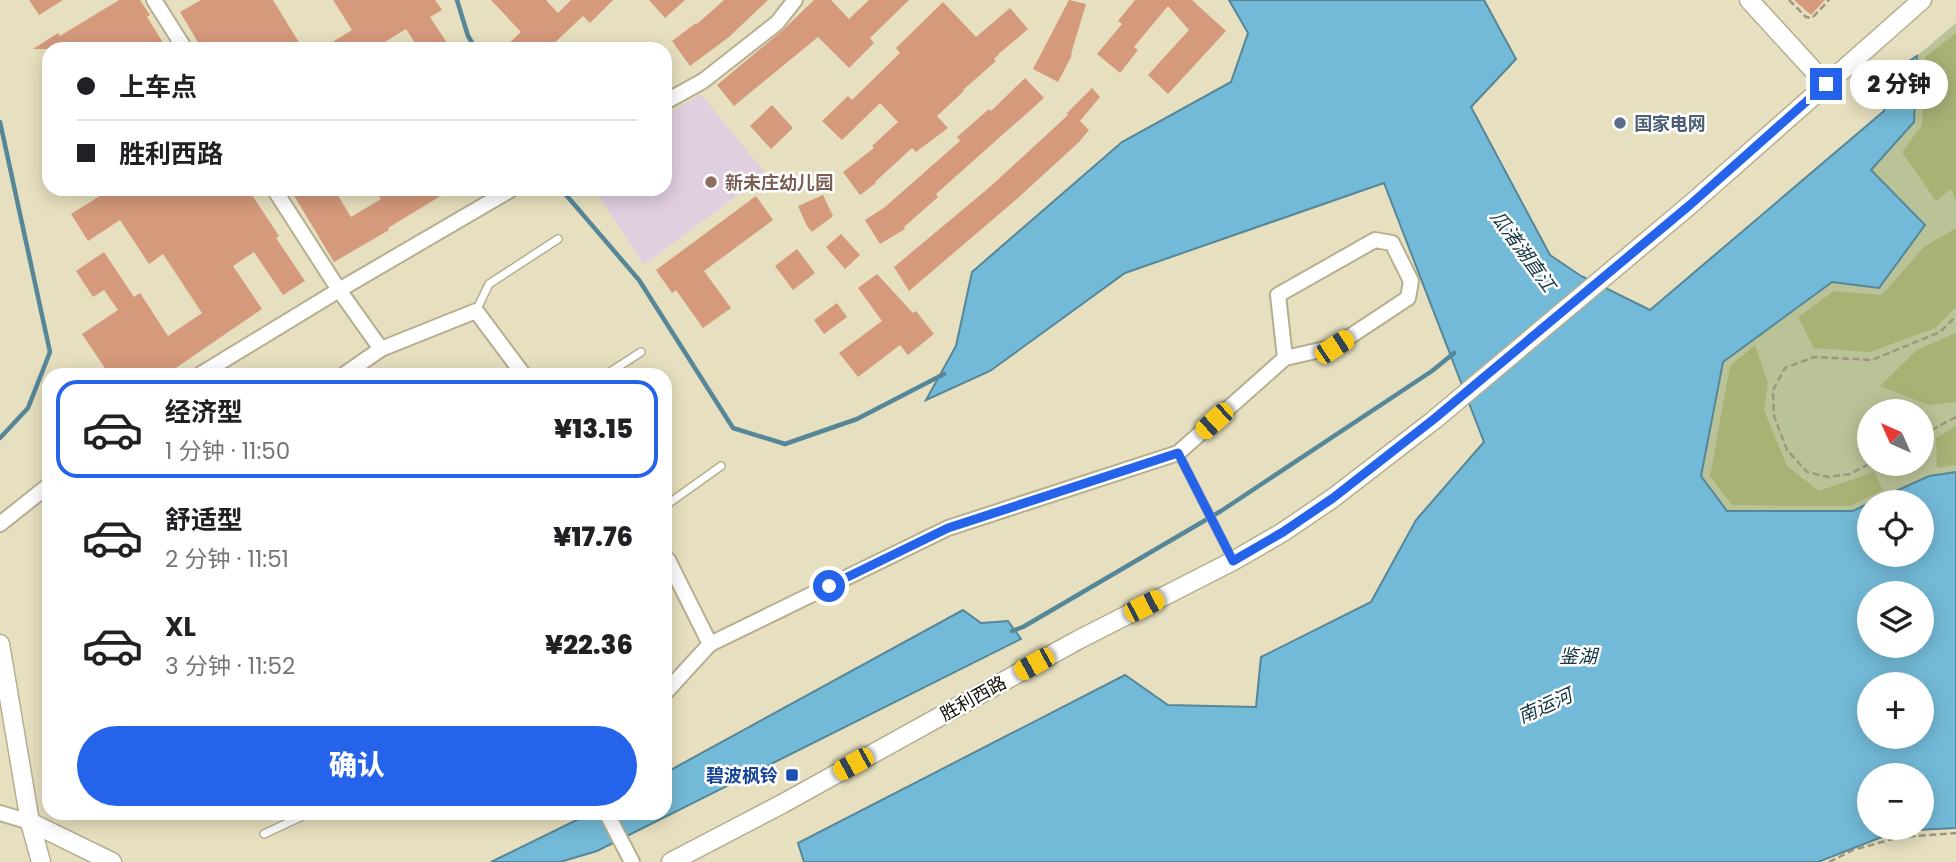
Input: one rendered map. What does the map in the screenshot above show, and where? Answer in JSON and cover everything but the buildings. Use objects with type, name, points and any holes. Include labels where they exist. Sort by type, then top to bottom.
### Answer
[{"type":"street","points":[[154,0],[181,42]]},
{"type":"street","points":[[672,98],[703,81],[777,23],[795,0]]},
{"type":"street","points":[[1749,0],[1826,84]]},
{"type":"street","name":"胜利西路","points":[[671,862],[782,804],[1078,640],[1233,561],[1283,532],[1333,498],[1434,419],[1691,204],[1918,3]]},
{"type":"street","points":[[279,196],[381,349]]},
{"type":"street","points":[[211,368],[500,196]]},
{"type":"street","points":[[672,685],[710,644],[948,528],[1178,453],[1285,358],[1334,347],[1408,299],[1411,281],[1392,243],[1375,240],[1278,295],[1285,358]]},
{"type":"street","points":[[354,368],[381,349],[476,310],[519,368]]},
{"type":"street","points":[[0,524],[42,491]]},
{"type":"street","points":[[672,568],[710,644]]},
{"type":"street","points":[[0,644],[30,822],[41,862]]},
{"type":"street","points":[[0,813],[30,822],[112,862]]},
{"type":"street","points":[[610,820],[632,862]]},
{"type":"lane","points":[[476,310],[489,284],[558,239]]},
{"type":"lane","points":[[616,368],[641,352]]},
{"type":"lane","points":[[1178,453],[1233,561]]},
{"type":"lane","points":[[672,501],[721,466]]},
{"type":"lane","points":[[264,834],[294,820]]},
{"type":"path","points":[[1789,0],[1805,18],[1812,18],[1829,0]]},
{"type":"path","points":[[1857,470],[1828,477],[1807,472],[1787,450],[1774,416],[1773,390],[1785,368],[1814,357],[1872,360],[1940,332],[1956,316]]},
{"type":"path","points":[[1934,429],[1956,417]]},
{"type":"path","points":[[1829,862],[1853,850],[1900,837],[1956,834]]},
{"type":"shaded area","name":"新未庄幼儿园","points":[[701,94],[766,174],[644,265],[599,196],[672,196],[672,111]]},
{"type":"green space","points":[[1956,23],[1956,472],[1934,475],[1934,399],[1857,399],[1857,476],[1929,476],[1899,490],[1857,490],[1857,509],[1853,511],[1727,511],[1701,476],[1723,362],[1832,282],[1879,288],[1925,225],[1871,170],[1914,122],[1917,56]]},
{"type":"green space","points":[[1956,33],[1956,201],[1951,189],[1936,201],[1902,152],[1922,125],[1925,57]]},
{"type":"green space","points":[[1956,228],[1956,307],[1935,328],[1870,352],[1814,348],[1798,317],[1834,291],[1882,295],[1924,247]]},
{"type":"green space","points":[[1956,333],[1956,402],[1934,404],[1934,399],[1914,399],[1880,386],[1917,350]]},
{"type":"green space","points":[[1755,345],[1768,383],[1764,410],[1787,466],[1819,491],[1862,476],[1876,476],[1883,490],[1857,490],[1857,503],[1850,506],[1732,505],[1710,476],[1730,366]]},
{"type":"green space","points":[[1956,426],[1956,465],[1937,468],[1936,438]]},
{"type":"water","name":"鉴湖","points":[[1229,0],[1484,0],[1516,59],[1471,107],[1550,255],[1581,276],[1650,310],[1884,111],[1889,74],[1917,56],[1914,122],[1871,170],[1925,225],[1879,288],[1832,282],[1723,362],[1701,476],[1727,511],[1857,509],[1857,567],[1934,567],[1934,490],[1898,490],[1929,476],[1956,472],[1956,828],[1934,829],[1934,763],[1857,763],[1857,840],[1874,840],[1818,862],[804,862],[798,843],[1125,675],[1168,705],[1256,707],[1261,657],[1371,602],[1416,520],[1484,442],[1384,183],[1125,273],[990,371],[926,400],[956,346],[972,272],[1122,142],[1231,82],[1248,33]]},
{"type":"water","points":[[963,610],[981,623],[1008,621],[1021,639],[672,814],[672,769]]},
{"type":"water","points":[[577,820],[659,820],[597,851],[560,862],[491,862]]},
{"type":"waterway","points":[[457,0],[472,42]]},
{"type":"waterway","points":[[0,122],[50,352],[44,368]]},
{"type":"waterway","points":[[567,196],[639,280],[733,428],[785,444],[857,419],[944,374]]},
{"type":"waterway","points":[[1012,631],[1221,511],[1432,371],[1454,353]]},
{"type":"waterway","points":[[0,438],[28,408],[42,372]]},
{"type":"place","name":"国家电网","points":[[1620,123]]},
{"type":"place","name":"新未庄幼儿园","points":[[711,182]]},
{"type":"place","name":"碧波枫铃","points":[[792,775]]},
{"type":"route","points":[[829,586],[948,528],[1178,453],[1233,561],[1283,532],[1333,498],[1434,419],[1691,204],[1826,84]]},
{"type":"water label","name":"瓜渚湖直江","points":[[1523,251]]},
{"type":"water label","name":"南运河","points":[[1545,706]]}]
